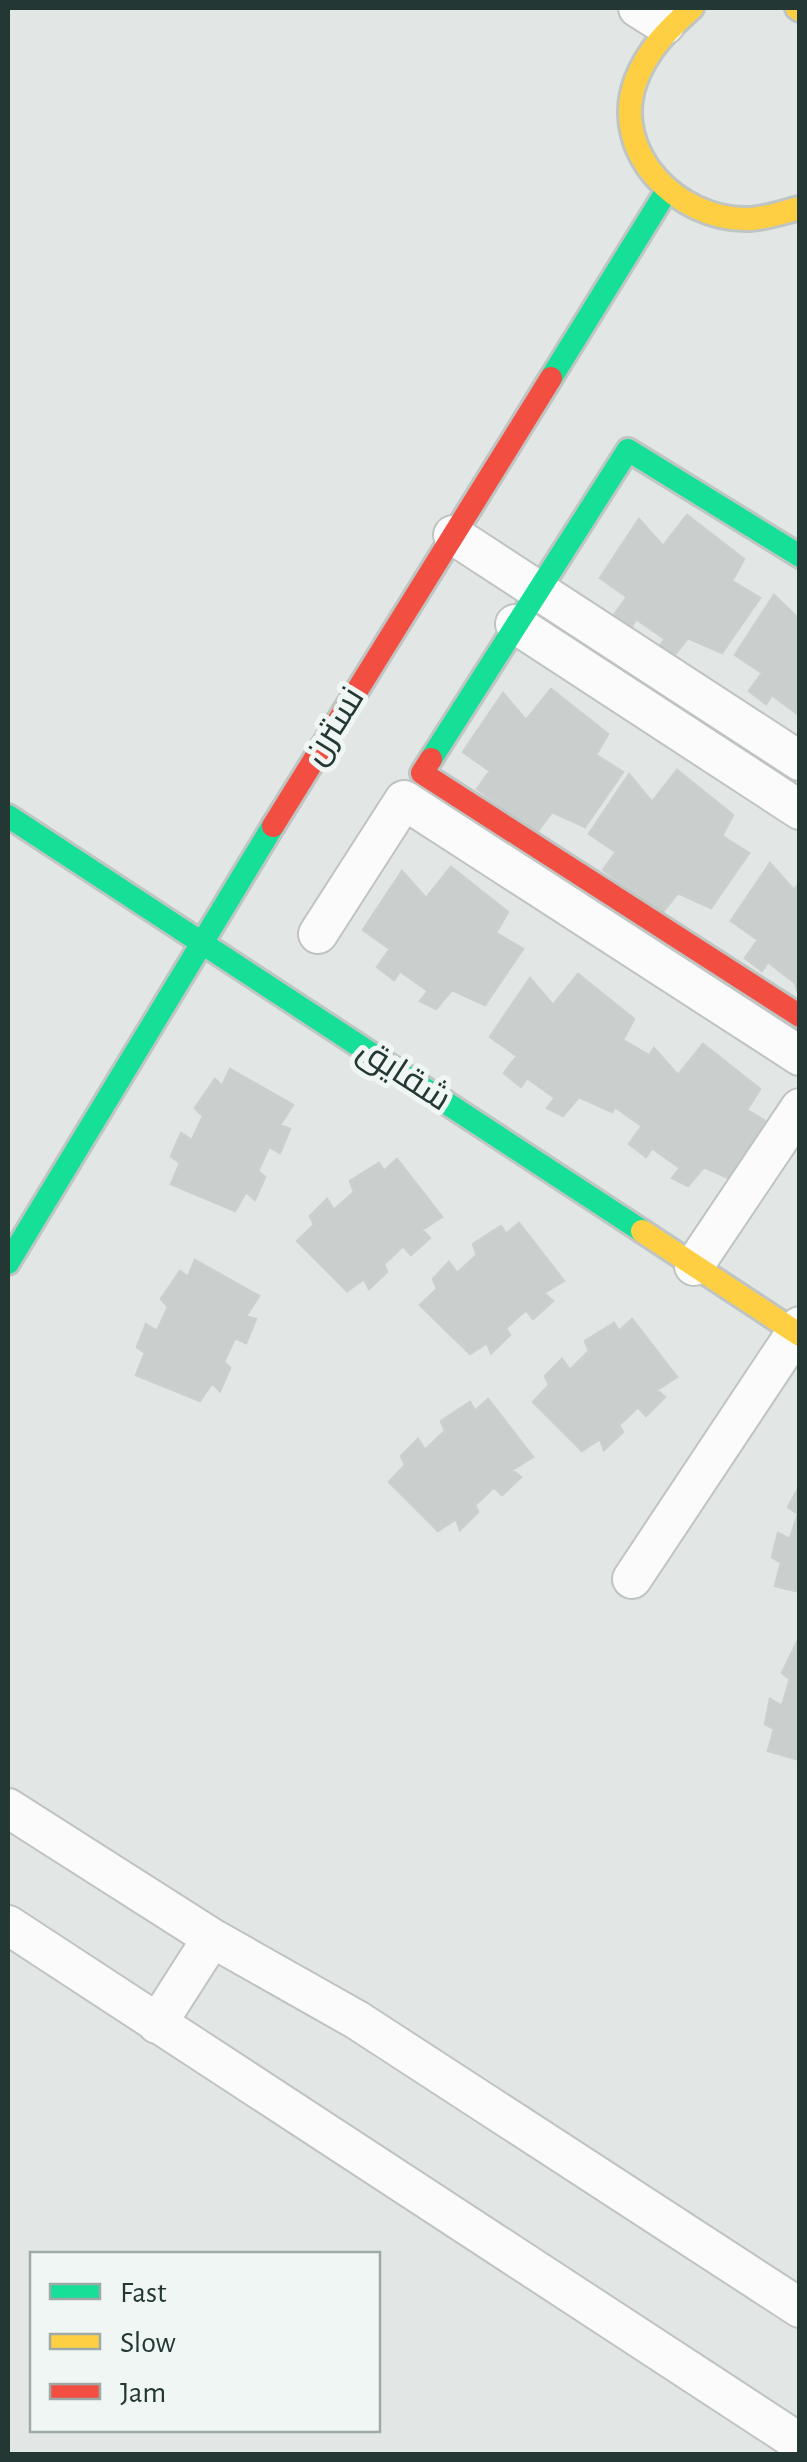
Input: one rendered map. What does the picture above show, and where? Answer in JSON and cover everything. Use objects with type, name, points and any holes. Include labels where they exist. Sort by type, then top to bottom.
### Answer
[{"type":"street","points":[[665,13],[644,54],[632,90],[631,127],[643,162],[666,192],[697,213],[732,222],[769,220],[800,208]]},
{"type":"street","name":"نسترن","points":[[8,1264],[200,942],[666,192]]},
{"type":"street","points":[[318,934],[628,450],[800,556]]},
{"type":"street","points":[[453,536],[800,761]]},
{"type":"street","points":[[515,624],[800,810]]},
{"type":"street","points":[[413,786],[800,1016]]},
{"type":"street","points":[[413,786],[800,1056]]},
{"type":"street","name":"شقایق","points":[[8,816],[798,1331]]},
{"type":"street","points":[[694,1266],[800,1108]]},
{"type":"street","points":[[632,1579],[798,1331]]},
{"type":"street","points":[[8,1808],[212,1938],[356,2020],[800,2308]]},
{"type":"street","points":[[8,1925],[800,2443]]},
{"type":"street","points":[[156,2024],[212,1938]]},
{"type":"building","points":[[687,515],[744,559],[732,581],[760,598],[722,653],[688,638],[673,657],[657,650],[665,639],[636,619],[631,628],[614,615],[627,597],[600,578],[639,519],[663,546]]},
{"type":"building","points":[[774,595],[800,620],[800,716],[772,695],[766,704],[749,691],[762,673],[735,655]]},
{"type":"building","points":[[551,689],[608,734],[596,755],[623,772],[585,827],[552,812],[537,832],[477,789],[490,771],[463,752],[503,693],[526,720]]},
{"type":"building","points":[[677,770],[733,815],[722,836],[749,853],[711,908],[678,893],[662,913],[603,870],[616,852],[589,834],[629,774],[652,802]]},
{"type":"building","points":[[770,863],[794,890],[800,882],[800,999],[795,983],[768,962],[762,971],[745,958],[758,940],[731,921]]},
{"type":"building","points":[[451,867],[508,912],[496,933],[523,949],[485,1005],[452,990],[436,1009],[420,1001],[428,991],[400,971],[394,980],[377,967],[390,949],[363,930],[402,871],[426,898]]},
{"type":"building","points":[[578,974],[634,1019],[623,1040],[650,1056],[612,1112],[579,1097],[563,1116],[547,1108],[555,1098],[527,1078],[521,1087],[504,1073],[517,1056],[490,1037],[530,978],[553,1005]]},
{"type":"building","points":[[703,1044],[760,1089],[747,1110],[775,1127],[737,1182],[704,1167],[688,1186],[672,1178],[680,1168],[652,1148],[646,1157],[629,1144],[642,1126],[615,1107],[654,1048],[678,1075]]},
{"type":"building","points":[[230,1069],[293,1105],[280,1125],[290,1129],[280,1153],[269,1147],[258,1171],[265,1177],[255,1200],[246,1192],[235,1211],[171,1184],[180,1163],[171,1156],[181,1133],[192,1140],[203,1116],[195,1108],[215,1079],[222,1086]]},
{"type":"building","points":[[397,1159],[442,1217],[422,1230],[430,1238],[411,1255],[403,1246],[384,1264],[387,1272],[369,1289],[364,1279],[347,1291],[297,1241],[314,1225],[310,1216],[327,1199],[334,1210],[354,1192],[350,1181],[379,1163],[384,1171]]},
{"type":"building","points":[[519,1223],[564,1281],[544,1293],[553,1301],[533,1319],[526,1310],[506,1328],[510,1335],[491,1353],[487,1343],[470,1354],[420,1305],[437,1289],[433,1279],[449,1262],[457,1273],[477,1255],[473,1244],[501,1226],[506,1234]]},
{"type":"building","points":[[195,1260],[259,1296],[246,1316],[256,1319],[246,1343],[235,1338],[224,1362],[230,1368],[220,1391],[212,1383],[200,1401],[136,1375],[145,1353],[137,1347],[146,1324],[157,1331],[168,1307],[161,1299],[180,1271],[188,1277]]},
{"type":"building","points":[[632,1319],[677,1377],[657,1390],[665,1397],[646,1416],[638,1407],[619,1425],[623,1432],[604,1450],[600,1439],[582,1451],[533,1402],[549,1385],[545,1376],[562,1359],[570,1370],[589,1351],[585,1341],[614,1323],[619,1331]]},
{"type":"building","points":[[488,1399],[533,1457],[512,1470],[521,1477],[502,1495],[494,1487],[475,1505],[478,1512],[460,1530],[456,1519],[438,1531],[389,1482],[405,1465],[401,1456],[418,1439],[425,1450],[445,1431],[441,1421],[470,1402],[475,1411]]},
{"type":"building","points":[[800,1485],[800,1592],[775,1586],[781,1563],[772,1557],[778,1533],[790,1539],[798,1514],[788,1507]]},
{"type":"building","points":[[797,1642],[800,1760],[768,1751],[774,1729],[765,1724],[770,1699],[782,1706],[790,1679],[782,1673]]},
{"type":"traffic: fast","points":[[551,378],[666,192]]},
{"type":"traffic: fast","points":[[431,759],[628,450],[800,556]]},
{"type":"traffic: fast","points":[[8,816],[642,1231]]},
{"type":"traffic: fast","points":[[8,1263],[273,826]]},
{"type":"traffic: slow","points":[[692,8],[653,49],[636,80],[630,107],[632,132],[641,156],[674,194],[721,216],[753,219],[800,208]]},
{"type":"traffic: slow","points":[[642,1231],[800,1335]]},
{"type":"traffic: jam","points":[[273,826],[551,378]]},
{"type":"traffic: jam","points":[[431,759],[422,773],[800,1016]]}]
